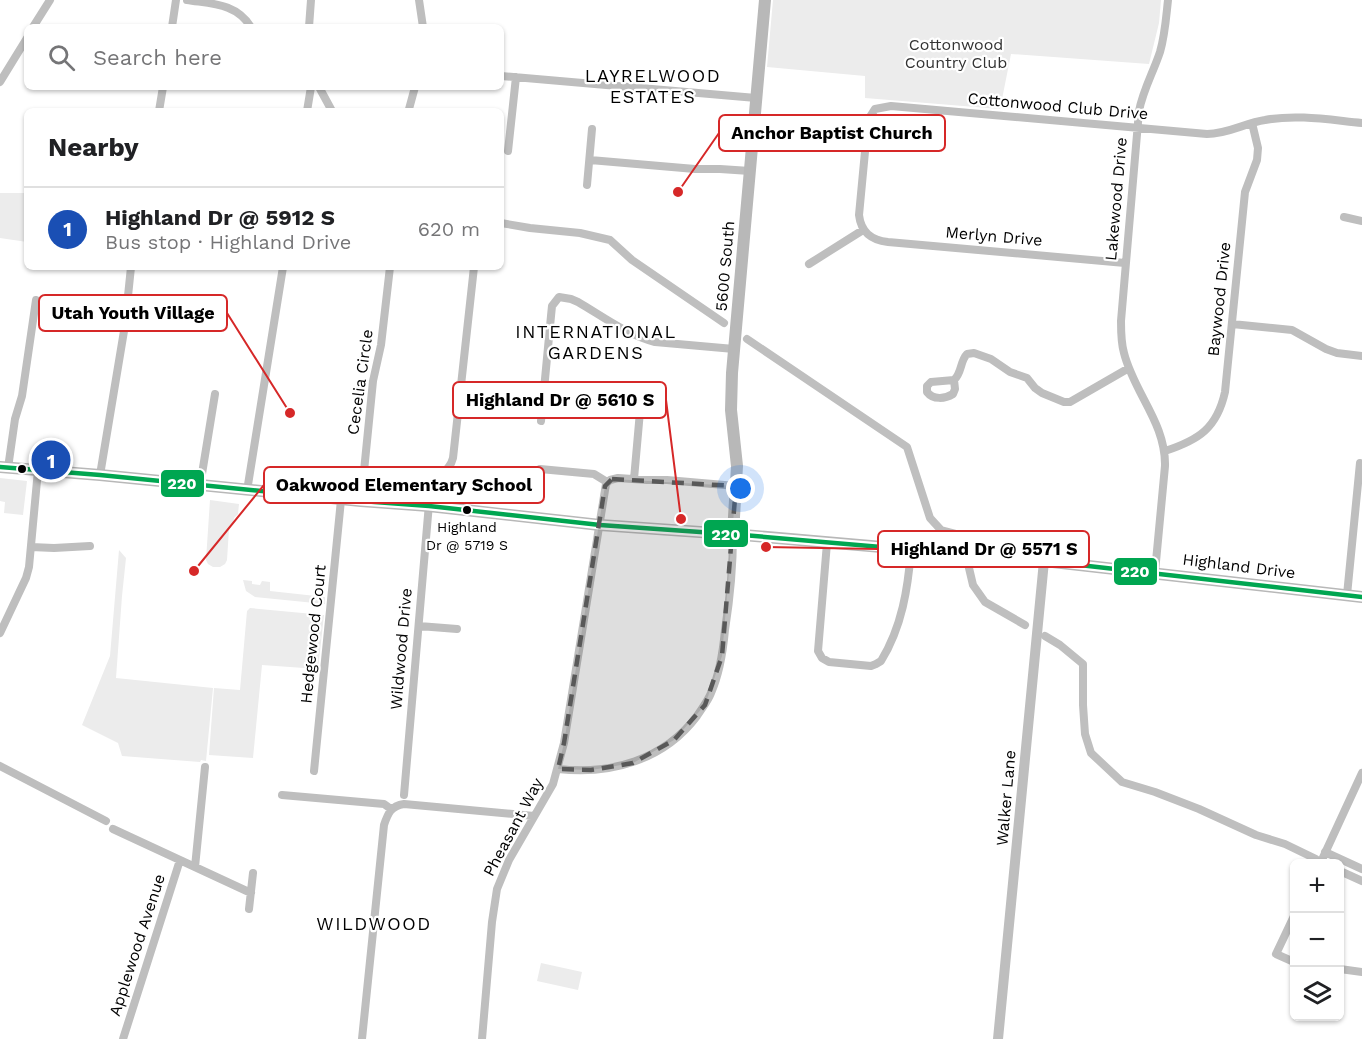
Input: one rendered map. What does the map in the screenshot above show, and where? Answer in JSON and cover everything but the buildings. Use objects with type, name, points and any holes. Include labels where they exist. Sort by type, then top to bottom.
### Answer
[{"type":"main road","name":"5600 South","points":[[733,534],[736,456],[731,395],[765,0]]},
{"type":"main road","name":"Highland Drive","points":[[4,468],[100,475],[341,500],[429,506],[600,525],[1044,561],[1362,597]]},
{"type":"street","points":[[35,24],[50,0]]},
{"type":"street","points":[[172,24],[176,0]]},
{"type":"street","points":[[187,0],[229,8],[241,14],[249,24]]},
{"type":"street","points":[[419,0],[423,24]]},
{"type":"street","name":"Lakewood Drive","points":[[1155,572],[1166,466],[1165,451],[1157,426],[1129,368],[1124,353],[1121,329],[1140,104],[1162,42],[1168,0]]},
{"type":"street","points":[[0,82],[24,43]]},
{"type":"street","points":[[504,76],[756,98]]},
{"type":"street","points":[[508,151],[516,77]]},
{"type":"street","points":[[160,108],[163,90]]},
{"type":"street","points":[[308,108],[310,90]]},
{"type":"street","points":[[409,108],[414,90]]},
{"type":"street","name":"Cottonwood Club Drive","points":[[863,230],[859,215],[867,120],[875,109],[891,106],[1218,134],[1265,120],[1296,118],[1362,123]]},
{"type":"street","name":"Baywood Drive","points":[[1165,451],[1196,438],[1217,417],[1222,406],[1245,192],[1257,160],[1258,148],[1252,123]]},
{"type":"street","points":[[587,185],[592,129]]},
{"type":"street","points":[[590,160],[750,171]]},
{"type":"street","points":[[1344,217],[1362,221]]},
{"type":"street","points":[[809,264],[863,230]]},
{"type":"street","name":"Merlyn Drive","points":[[863,230],[874,239],[888,242],[1125,263]]},
{"type":"street","points":[[100,475],[125,325],[131,270]]},
{"type":"street","points":[[247,491],[283,270]]},
{"type":"street","name":"Cecelia Circle","points":[[361,501],[373,381],[383,335],[390,270]]},
{"type":"street","name":"Wildwood Drive","points":[[404,795],[430,492],[437,478],[451,465],[453,458],[474,270]]},
{"type":"street","points":[[541,421],[550,316],[552,306],[559,297],[578,302],[631,333],[655,342],[734,349]]},
{"type":"street","points":[[4,468],[22,396],[36,300]]},
{"type":"street","points":[[1232,324],[1292,330],[1326,349],[1337,353],[1362,356]]},
{"type":"street","points":[[954,380],[965,355],[974,353],[994,360],[1010,372],[1024,376],[1042,393],[1064,402],[1070,402],[1129,368]]},
{"type":"street","points":[[634,479],[642,389]]},
{"type":"street","points":[[200,486],[215,394]]},
{"type":"street","points":[[622,405],[640,406]]},
{"type":"street","points":[[1347,595],[1360,463]]},
{"type":"street","points":[[540,469],[592,474],[607,482],[616,478],[736,486]]},
{"type":"street","points":[[0,633],[29,567],[38,470]]},
{"type":"street","name":"Pheasant Way","points":[[482,1039],[495,899],[504,869],[550,791],[558,769],[607,482]]},
{"type":"street","name":"Hedgewood Court","points":[[314,771],[341,500]]},
{"type":"street","points":[[558,769],[591,770],[633,763],[664,747],[693,721],[709,699],[720,665],[732,571],[733,534]]},
{"type":"street","points":[[827,543],[818,651],[822,658],[829,662],[868,666],[881,661],[900,618],[908,583],[911,550]]},
{"type":"street","points":[[31,547],[54,549],[90,546]]},
{"type":"street","name":"Walker Lane","points":[[998,1039],[1044,561]]},
{"type":"street","points":[[419,626],[457,629]]},
{"type":"street","points":[[0,766],[106,821]]},
{"type":"street","points":[[195,867],[205,767]]},
{"type":"street","points":[[1362,773],[1322,858],[1362,869]]},
{"type":"street","points":[[282,795],[384,804],[391,809]]},
{"type":"street","points":[[362,1039],[384,825],[391,809],[404,804],[534,816]]},
{"type":"street","points":[[113,829],[251,893]]},
{"type":"street","name":"Applewood Avenue","points":[[123,1039],[180,860]]},
{"type":"street","points":[[249,909],[253,873]]},
{"type":"street","points":[[1290,924],[1276,954],[1290,960]]},
{"type":"street","points":[[1344,970],[1362,972]]},
{"type":"highlighted area","points":[[612,479],[736,486],[722,656],[705,705],[674,740],[633,763],[591,770],[558,769],[564,743],[605,486]]},
{"type":"green space","name":"Cottonwood Country Club","points":[[773,0],[1161,0],[1159,23],[1149,64],[1011,54],[1000,109],[865,98],[865,76],[767,67]]},
{"type":"green space","points":[[0,193],[24,193],[24,242],[0,238]]},
{"type":"green space","points":[[0,478],[27,481],[23,515],[4,513],[5,502],[0,501]]},
{"type":"green space","points":[[210,500],[239,504],[238,514],[229,529],[227,560],[220,567],[213,567],[206,560]]},
{"type":"green space","points":[[119,550],[126,558],[116,678],[213,688],[206,761],[122,756],[118,743],[82,725],[110,656]]},
{"type":"green space","points":[[243,580],[260,585],[262,581],[270,582],[270,591],[325,597],[325,604],[255,597],[246,591]]},
{"type":"green space","points":[[250,608],[324,615],[318,669],[262,665],[253,758],[209,755],[214,688],[240,690],[247,611]]},
{"type":"green space","points":[[541,963],[582,972],[578,990],[537,981]]},
{"type":"waterway","points":[[309,24],[311,0]]},
{"type":"waterway","points":[[321,90],[330,108]]},
{"type":"waterway","points":[[504,224],[580,233],[610,240],[632,260],[724,323]]},
{"type":"waterway","points":[[747,339],[907,447],[930,518],[941,530],[968,537]]},
{"type":"waterway","points":[[969,568],[973,585],[985,602],[1025,625]]},
{"type":"waterway","points":[[1045,636],[1083,664],[1085,734],[1091,753],[1122,782],[1199,809],[1316,859]]},
{"type":"waterway","points":[[1344,873],[1362,881]]},
{"type":"transit line","name":"220","points":[[0,467],[429,506],[600,525],[1044,561],[1362,597]]},
{"type":"place","name":"Anchor Baptist Church","points":[[678,192]]},
{"type":"place","name":"Utah Youth Village","points":[[290,413]]},
{"type":"place","name":"Highland Dr @ 5912 S","points":[[51,460]]},
{"type":"place","name":"Highland Dr @ 5719 S","points":[[467,510]]},
{"type":"place","name":"Highland Dr @ 5610 S","points":[[681,519]]},
{"type":"place","name":"Highland Dr @ 5571 S","points":[[766,547]]},
{"type":"place","name":"Oakwood Elementary School","points":[[194,571]]},
{"type":"district","name":"LAYRELWOOD ESTATES","points":[[653,85]]},
{"type":"district","name":"INTERNATIONAL GARDENS","points":[[596,341]]},
{"type":"district","name":"WILDWOOD","points":[[374,923]]}]
